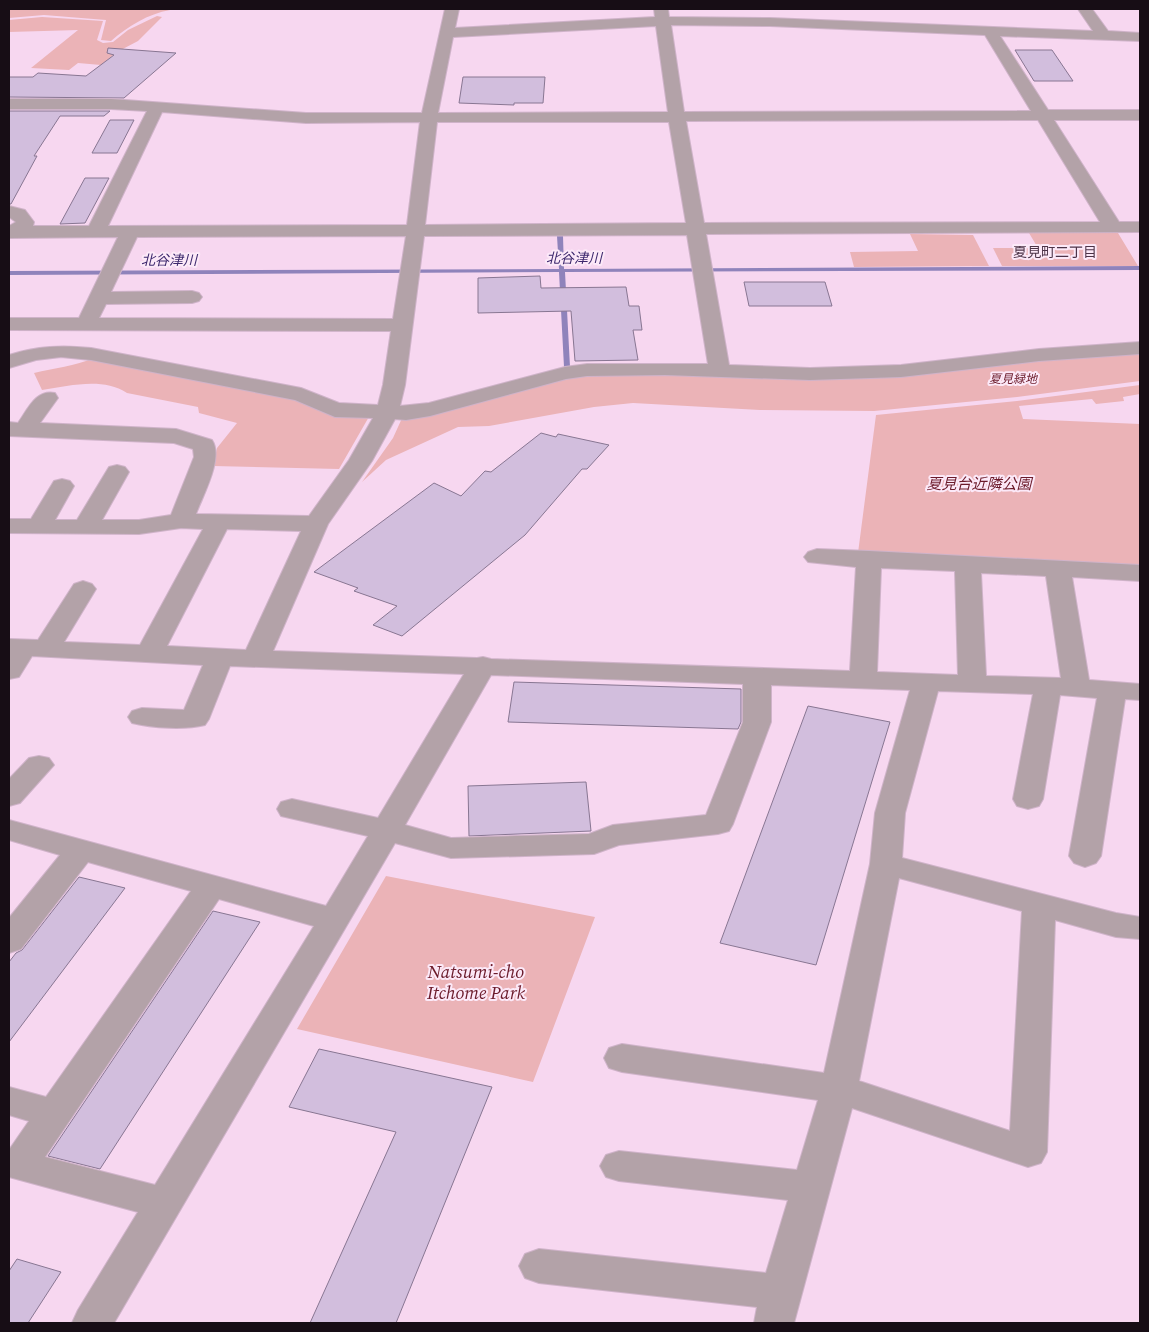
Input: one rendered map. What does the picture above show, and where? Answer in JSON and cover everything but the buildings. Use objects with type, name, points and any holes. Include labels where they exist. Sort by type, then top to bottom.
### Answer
[{"type":"street","points":[[256,659],[316,524],[360,461],[387,413],[394,385],[416,230],[429,118],[452,9]]},
{"type":"street","points":[[1085,9],[1104,36]]},
{"type":"street","points":[[446,33],[662,15],[770,22],[873,22],[990,32],[1140,37]]},
{"type":"street","points":[[662,15],[677,118],[720,372]]},
{"type":"street","points":[[990,32],[1114,227]]},
{"type":"street","points":[[9,104],[111,104],[306,118],[1140,115]]},
{"type":"street","points":[[96,231],[157,107]]},
{"type":"street","points":[[9,211],[19,214],[25,222],[23,227],[10,231]]},
{"type":"street","points":[[10,231],[1140,227]]},
{"type":"street","points":[[86,325],[130,231]]},
{"type":"street","points":[[99,298],[192,297]]},
{"type":"street","points":[[9,324],[402,325]]},
{"type":"street","points":[[9,362],[33,354],[61,351],[92,354],[301,395],[335,410],[406,413],[430,409],[565,373],[587,370],[665,369],[810,374],[901,371],[1039,355],[1140,348]]},
{"type":"street","points":[[16,430],[47,398]]},
{"type":"street","points":[[16,430],[176,436],[204,445],[206,457],[181,521]]},
{"type":"street","points":[[85,528],[117,472]]},
{"type":"street","points":[[39,527],[62,486]]},
{"type":"street","points":[[9,526],[139,527],[181,521],[316,524]]},
{"type":"street","points":[[149,654],[219,522]]},
{"type":"street","points":[[817,557],[1140,573]]},
{"type":"street","points":[[863,680],[869,559]]},
{"type":"street","points":[[968,564],[972,684]]},
{"type":"street","points":[[1058,569],[1076,688]]},
{"type":"street","points":[[9,671],[27,648],[83,589]]},
{"type":"street","points":[[27,648],[220,658],[1048,686],[1140,692]]},
{"type":"street","points":[[142,717],[195,719],[220,658]]},
{"type":"street","points":[[92,1323],[334,920],[483,666]]},
{"type":"street","points":[[292,809],[387,830],[450,848],[594,844],[613,835],[718,824],[758,722],[757,676]]},
{"type":"street","points":[[539,1266],[778,1308],[839,1089],[886,864],[890,813],[926,683]]},
{"type":"street","points":[[1028,799],[1048,686]]},
{"type":"street","points":[[1085,856],[1112,691]]},
{"type":"street","points":[[9,796],[39,765]]},
{"type":"street","points":[[9,830],[334,920]]},
{"type":"street","points":[[9,941],[80,850]]},
{"type":"street","points":[[886,864],[1116,926],[1140,928]]},
{"type":"street","points":[[164,1203],[19,1165],[211,886]]},
{"type":"street","points":[[622,1058],[839,1089],[1028,1152],[1039,905]]},
{"type":"street","points":[[9,1101],[54,1113]]},
{"type":"street","points":[[619,1166],[811,1187]]},
{"type":"green space","points":[[9,9],[170,10],[154,14],[139,21],[111,41],[101,40],[106,20],[44,15],[9,18]]},
{"type":"green space","points":[[157,16],[162,17],[138,41],[117,52],[101,65],[78,63],[69,70],[31,68],[78,30],[9,32],[9,20],[42,17],[103,21],[97,40],[103,43],[113,42],[128,30]]},
{"type":"green space","points":[[1029,233],[1118,233],[1138,266],[1002,266],[993,248],[1038,248]]},
{"type":"green space","points":[[910,234],[973,235],[989,266],[854,267],[850,252],[918,251]]},
{"type":"green space","name":"夏見緑地","points":[[1140,350],[1140,381],[1017,397],[874,411],[760,410],[633,403],[594,407],[489,426],[458,427],[386,460],[362,482],[393,438],[403,416],[586,374],[812,377]]},
{"type":"green space","points":[[94,358],[295,397],[370,415],[339,469],[213,466],[217,448],[237,423],[199,413],[198,407],[127,393],[107,385],[86,384],[42,390],[34,373]]},
{"type":"green space","name":"夏見台近隣公園","points":[[1140,385],[1140,394],[1123,397],[1124,401],[1096,404],[1092,399],[1019,406],[1023,419],[1140,424],[1140,570],[858,553],[876,415],[1017,401]]},
{"type":"green space","name":"Natsumi-cho Itchome Park","points":[[386,876],[595,917],[533,1082],[297,1029]]},
{"type":"waterway","points":[[560,236],[562,271]]},
{"type":"waterway","name":"北谷津川","points":[[562,271],[1140,268]]},
{"type":"waterway","name":"北谷津川","points":[[9,273],[562,271]]},
{"type":"waterway","points":[[562,271],[567,367]]},
{"type":"district","name":"夏見町二丁目","points":[[1055,252]]}]
